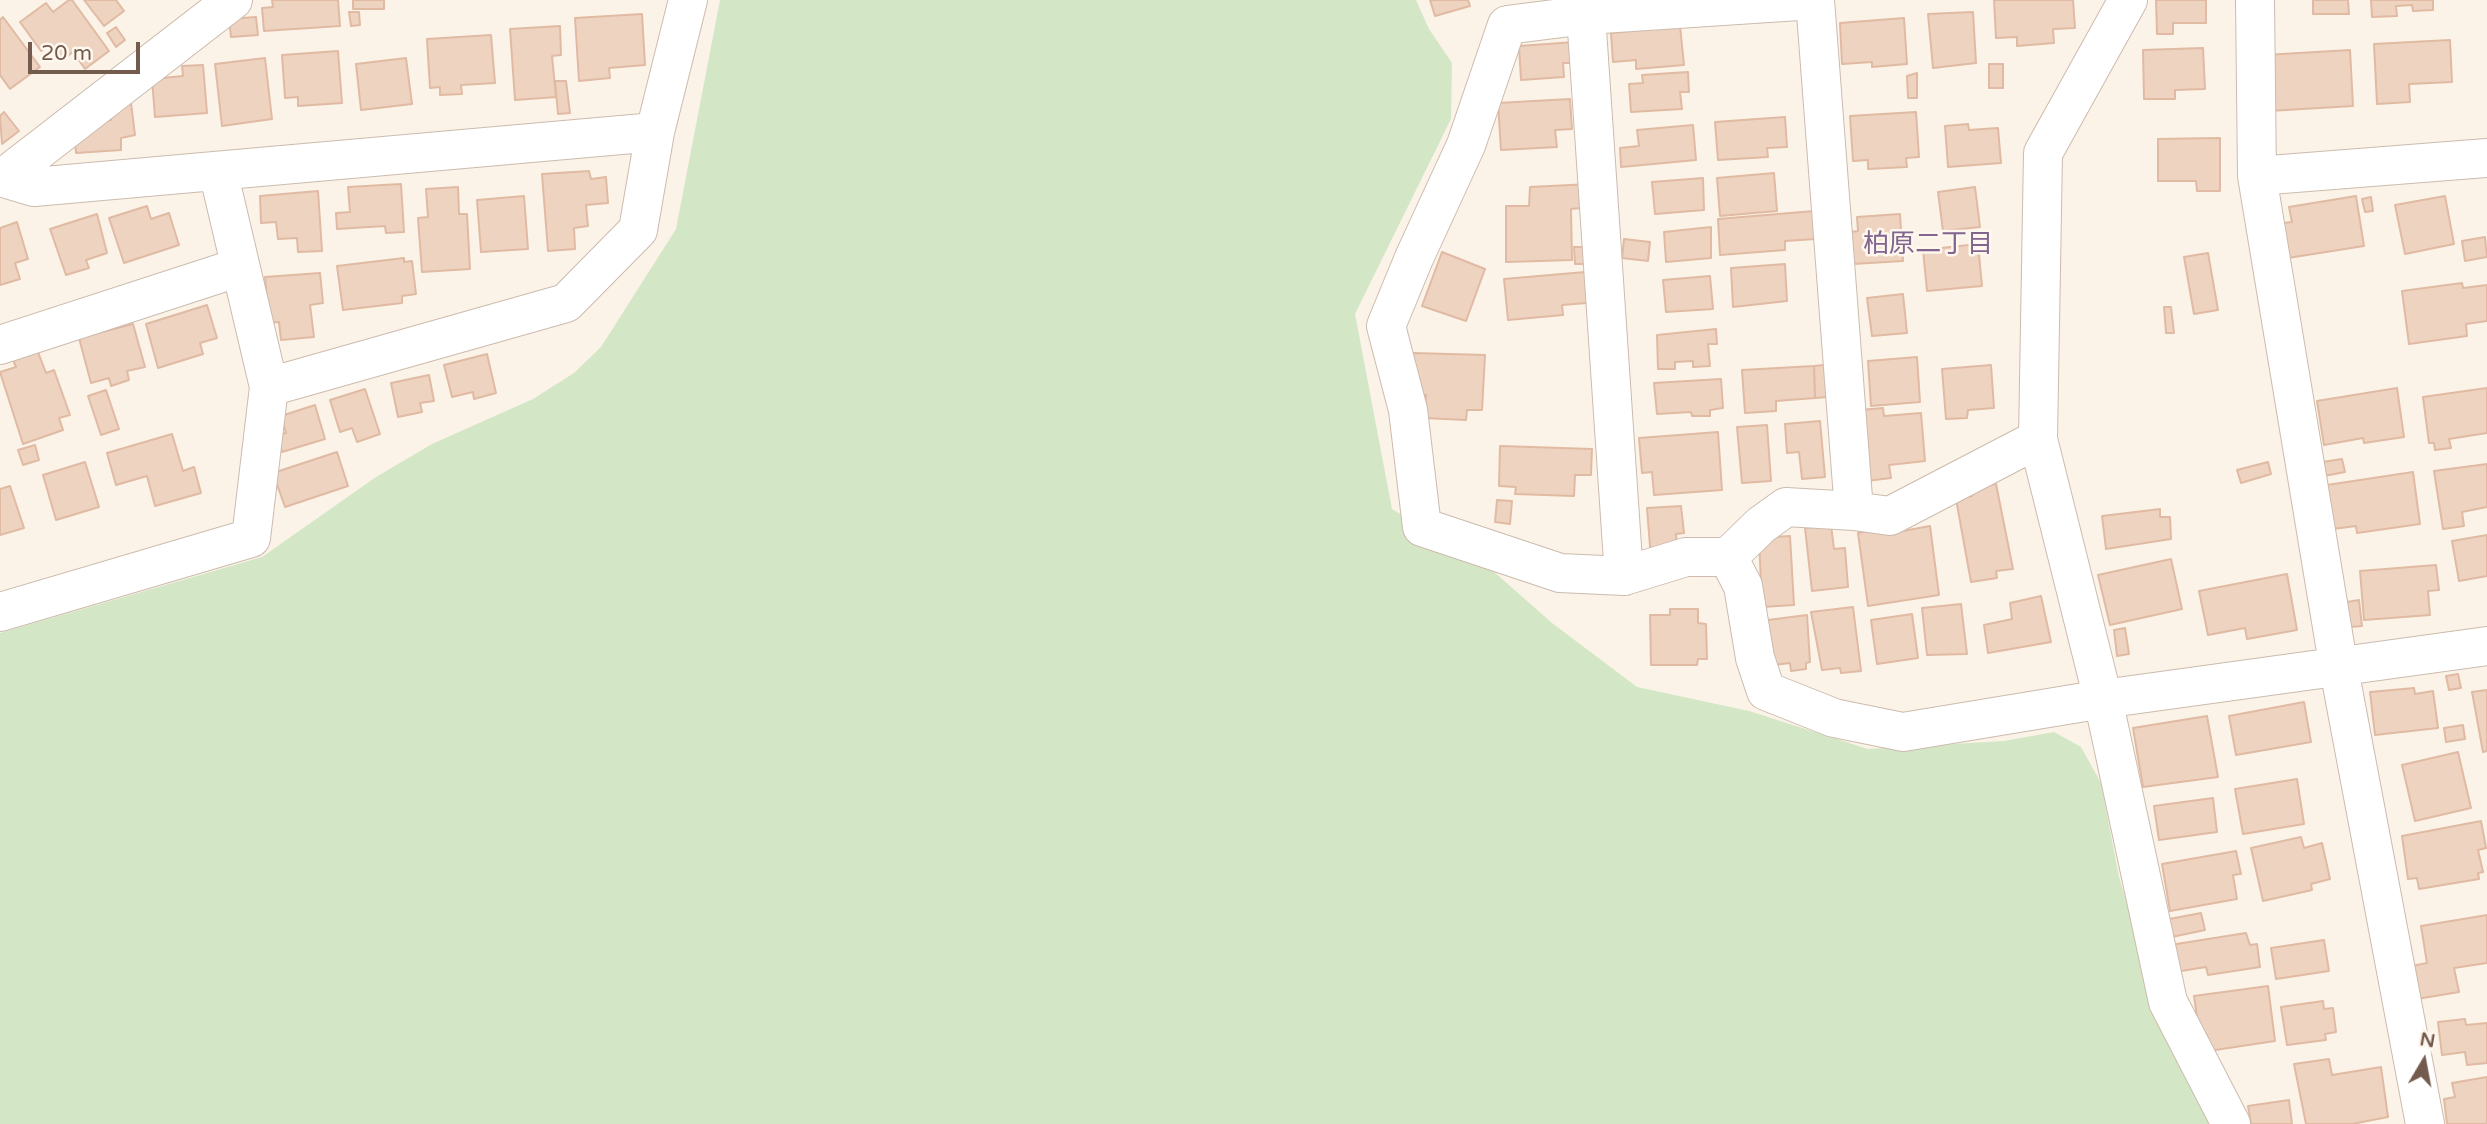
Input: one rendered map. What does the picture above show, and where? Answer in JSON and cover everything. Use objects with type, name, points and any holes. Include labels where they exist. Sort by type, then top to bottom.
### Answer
[{"type":"street","points":[[2,177],[233,0]]},
{"type":"street","points":[[269,387],[566,303],[638,230],[655,132],[688,0]]},
{"type":"street","points":[[1854,511],[1815,0],[1586,7],[1507,24],[1466,145],[1413,258],[1386,326],[1408,410],[1422,527],[1560,573],[1624,576],[1686,558],[1728,557],[1761,525],[1786,507],[1890,516],[2038,439]]},
{"type":"street","points":[[2128,0],[2043,153],[2038,439],[2103,699],[2168,1002],[2231,1124]]},
{"type":"street","points":[[2255,0],[2257,176],[2339,669],[2425,1124]]},
{"type":"street","points":[[1586,7],[1624,576]]},
{"type":"street","points":[[2,177],[34,187],[655,132]]},
{"type":"street","points":[[2257,176],[2487,158]]},
{"type":"street","points":[[0,612],[251,538],[269,387],[218,171]]},
{"type":"street","points":[[0,345],[240,267]]},
{"type":"street","points":[[1728,557],[1743,586],[1755,658],[1766,691],[1834,718],[1903,732],[2103,699],[2339,669],[2487,646]]},
{"type":"green space","points":[[720,0],[1416,0],[1429,29],[1452,63],[1451,119],[1355,314],[1392,509],[1492,570],[1552,623],[1637,687],[1749,711],[1868,749],[2004,741],[2054,732],[2081,747],[2101,783],[2119,877],[2158,1007],[2223,1124],[0,1124],[0,633],[262,557],[376,477],[432,444],[533,399],[574,373],[601,347],[676,229]]},
{"type":"building","points":[[72,0],[109,51],[85,69],[73,52],[61,61],[50,44],[41,51],[20,22],[46,3],[53,12]]},
{"type":"building","points":[[84,0],[116,0],[124,11],[104,26]]},
{"type":"building","points":[[272,0],[338,0],[340,26],[264,31],[262,8],[273,7]]},
{"type":"building","points":[[353,0],[384,0],[384,9],[353,9]]},
{"type":"building","points":[[1430,0],[1468,0],[1470,6],[1435,16]]},
{"type":"building","points":[[1994,0],[2073,0],[2075,28],[2053,29],[2054,43],[2017,46],[2017,37],[1996,38]]},
{"type":"building","points":[[2156,0],[2206,0],[2206,23],[2173,23],[2173,34],[2157,34]]},
{"type":"building","points":[[2313,0],[2348,0],[2349,14],[2313,14]]},
{"type":"building","points":[[2371,0],[2433,0],[2433,10],[2413,11],[2412,5],[2396,6],[2397,16],[2372,17]]},
{"type":"building","points":[[349,12],[359,12],[360,25],[351,26]]},
{"type":"building","points":[[1973,12],[1976,63],[1933,68],[1928,14]]},
{"type":"building","points":[[642,14],[645,65],[609,68],[610,78],[579,81],[575,18]]},
{"type":"building","points":[[3,17],[40,67],[10,89],[0,75],[0,20]]},
{"type":"building","points":[[256,17],[258,35],[231,37],[229,19]]},
{"type":"building","points":[[1904,18],[1907,64],[1872,67],[1872,62],[1842,64],[1840,23]]},
{"type":"building","points":[[560,26],[561,55],[552,56],[556,97],[515,100],[510,29]]},
{"type":"building","points":[[1680,26],[1684,65],[1636,69],[1636,60],[1613,62],[1611,33]]},
{"type":"building","points":[[116,27],[125,40],[116,47],[107,33]]},
{"type":"building","points":[[491,35],[495,83],[461,85],[462,94],[440,95],[440,87],[430,88],[427,39]]},
{"type":"building","points":[[2450,40],[2452,82],[2409,84],[2410,102],[2377,104],[2374,44]]},
{"type":"building","points":[[1575,42],[1576,63],[1563,63],[1564,77],[1521,80],[1519,46]]},
{"type":"building","points":[[2203,48],[2205,89],[2175,90],[2175,99],[2144,99],[2143,50]]},
{"type":"building","points":[[2350,50],[2353,106],[2269,111],[2265,55]]},
{"type":"building","points":[[338,51],[342,103],[298,106],[298,97],[285,98],[282,55]]},
{"type":"building","points":[[265,58],[272,119],[222,126],[215,64]]},
{"type":"building","points":[[406,58],[412,104],[361,110],[356,64]]},
{"type":"building","points":[[1989,64],[2003,64],[2003,88],[1989,88]]},
{"type":"building","points":[[203,65],[207,113],[155,117],[152,79],[183,76],[182,66]]},
{"type":"building","points":[[1688,72],[1689,92],[1680,92],[1682,109],[1631,112],[1629,84],[1643,83],[1642,75]]},
{"type":"building","points":[[1917,73],[1917,98],[1908,98],[1907,76]]},
{"type":"building","points":[[555,81],[566,81],[570,113],[558,114]]},
{"type":"building","points":[[1570,99],[1572,129],[1555,130],[1557,147],[1501,150],[1498,103]]},
{"type":"building","points":[[131,103],[135,135],[121,138],[121,150],[76,153],[75,141],[96,122],[111,120],[111,107]]},
{"type":"building","points":[[4,112],[19,131],[2,144],[0,116]]},
{"type":"building","points":[[1916,112],[1919,157],[1906,158],[1907,167],[1868,169],[1868,160],[1853,161],[1850,116]]},
{"type":"building","points":[[1785,117],[1787,147],[1767,148],[1768,157],[1718,160],[1715,122]]},
{"type":"building","points":[[1968,124],[1969,130],[1998,128],[2001,163],[1948,167],[1945,126]]},
{"type":"building","points":[[1693,125],[1696,160],[1621,167],[1620,148],[1639,146],[1637,130]]},
{"type":"building","points":[[2220,138],[2220,191],[2197,191],[2196,181],[2158,181],[2158,139]]},
{"type":"building","points":[[589,171],[591,179],[606,177],[608,203],[586,205],[588,226],[574,228],[575,249],[548,251],[542,174]]},
{"type":"building","points":[[1774,173],[1777,211],[1720,216],[1717,178]]},
{"type":"building","points":[[1703,178],[1704,210],[1655,214],[1652,182]]},
{"type":"building","points":[[401,184],[404,232],[386,233],[385,226],[337,229],[336,213],[350,212],[348,187]]},
{"type":"building","points":[[1591,184],[1591,207],[1571,209],[1572,260],[1506,262],[1506,206],[1529,206],[1530,187]]},
{"type":"building","points":[[458,187],[459,214],[467,214],[470,269],[422,272],[418,218],[428,217],[426,189]]},
{"type":"building","points":[[1975,187],[1980,227],[1943,231],[1938,192]]},
{"type":"building","points":[[318,191],[322,251],[298,252],[297,238],[278,239],[276,222],[261,223],[260,196]]},
{"type":"building","points":[[524,196],[528,249],[481,252],[477,200]]},
{"type":"building","points":[[2356,196],[2364,246],[2288,258],[2283,223],[2292,222],[2289,207]]},
{"type":"building","points":[[2445,196],[2454,244],[2405,254],[2395,205]]},
{"type":"building","points":[[2371,197],[2373,211],[2365,212],[2362,199]]},
{"type":"building","points":[[147,206],[151,219],[169,213],[179,245],[124,263],[109,218]]},
{"type":"building","points":[[1814,211],[1816,239],[1785,241],[1785,250],[1720,255],[1718,219]]},
{"type":"building","points":[[97,214],[107,253],[86,260],[89,268],[66,275],[50,229]]},
{"type":"building","points":[[1900,214],[1903,261],[1853,264],[1850,232],[1858,231],[1857,217]]},
{"type":"building","points":[[17,222],[28,259],[15,263],[20,279],[0,285],[0,228]]},
{"type":"building","points":[[1711,227],[1711,258],[1666,262],[1664,232]]},
{"type":"building","points":[[2485,237],[2487,257],[2465,261],[2462,241]]},
{"type":"building","points":[[1624,239],[1650,242],[1648,261],[1622,258]]},
{"type":"building","points":[[1978,244],[1982,286],[1927,291],[1923,250]]},
{"type":"building","points":[[1574,247],[1588,247],[1590,264],[1575,264]]},
{"type":"building","points":[[1442,252],[1485,269],[1466,321],[1422,306]]},
{"type":"building","points":[[2208,253],[2218,310],[2194,314],[2184,257]]},
{"type":"building","points":[[404,258],[404,262],[412,261],[416,294],[402,296],[402,303],[343,310],[337,266]]},
{"type":"building","points":[[1785,264],[1787,301],[1733,307],[1731,268]]},
{"type":"building","points":[[1585,272],[1587,303],[1562,305],[1563,315],[1508,320],[1504,279]]},
{"type":"building","points":[[320,273],[323,303],[310,305],[314,337],[281,340],[279,322],[269,323],[265,277]]},
{"type":"building","points":[[1710,276],[1713,309],[1666,312],[1663,280]]},
{"type":"building","points":[[2462,283],[2463,288],[2487,285],[2487,321],[2466,324],[2467,336],[2409,344],[2402,291]]},
{"type":"building","points":[[1903,294],[1907,333],[1872,336],[1867,298]]},
{"type":"building","points":[[207,305],[217,338],[200,343],[203,354],[158,368],[146,324]]},
{"type":"building","points":[[2164,307],[2171,307],[2174,333],[2166,333]]},
{"type":"building","points":[[133,324],[145,367],[127,371],[129,380],[111,386],[109,378],[91,383],[79,338]]},
{"type":"building","points":[[1716,329],[1717,344],[1708,344],[1710,366],[1693,367],[1693,361],[1675,362],[1675,369],[1658,369],[1657,335]]},
{"type":"building","points":[[38,352],[46,373],[54,370],[70,415],[59,418],[63,430],[23,444],[0,372],[16,367],[13,360]]},
{"type":"building","points":[[1413,353],[1485,355],[1482,410],[1467,410],[1466,420],[1424,418],[1426,395],[1411,395]]},
{"type":"building","points":[[487,354],[496,393],[474,399],[473,392],[452,397],[444,365]]},
{"type":"building","points":[[1917,357],[1920,402],[1871,406],[1868,361]]},
{"type":"building","points":[[1824,365],[1827,397],[1815,398],[1814,366]]},
{"type":"building","points":[[1991,365],[1994,408],[1968,410],[1967,418],[1946,419],[1942,369]]},
{"type":"building","points":[[1814,366],[1815,398],[1776,401],[1776,411],[1745,413],[1742,370]]},
{"type":"building","points":[[429,375],[434,401],[420,403],[422,412],[398,417],[391,383]]},
{"type":"building","points":[[1721,379],[1723,408],[1710,410],[1710,416],[1692,416],[1691,412],[1657,414],[1654,383]]},
{"type":"building","points":[[2397,388],[2404,437],[2364,443],[2363,438],[2324,445],[2317,401]]},
{"type":"building","points":[[2487,388],[2487,433],[2449,439],[2451,448],[2435,450],[2434,443],[2429,443],[2423,397]]},
{"type":"building","points":[[365,389],[380,434],[357,442],[352,428],[340,432],[330,400]]},
{"type":"building","points":[[106,390],[119,429],[101,435],[88,396]]},
{"type":"building","points":[[315,405],[325,439],[282,452],[277,435],[286,433],[281,416]]},
{"type":"building","points":[[1883,408],[1884,416],[1921,413],[1925,461],[1889,465],[1891,478],[1866,481],[1860,410]]},
{"type":"building","points":[[1820,421],[1825,477],[1802,479],[1799,452],[1787,453],[1785,424]]},
{"type":"building","points":[[1767,425],[1771,481],[1742,483],[1737,427]]},
{"type":"building","points":[[1718,432],[1722,490],[1654,495],[1652,472],[1642,473],[1639,438]]},
{"type":"building","points":[[172,434],[183,471],[194,467],[201,493],[155,506],[147,476],[116,485],[107,453]]},
{"type":"building","points":[[35,445],[39,460],[23,465],[18,450]]},
{"type":"building","points":[[1500,446],[1592,449],[1591,475],[1575,475],[1574,496],[1515,494],[1516,487],[1499,486]]},
{"type":"building","points":[[337,452],[348,486],[285,507],[273,473]]},
{"type":"building","points":[[2342,459],[2345,472],[2319,477],[2316,463]]},
{"type":"building","points":[[85,462],[99,507],[56,520],[43,475]]},
{"type":"building","points":[[2268,462],[2271,474],[2241,483],[2237,470]]},
{"type":"building","points":[[2487,464],[2487,507],[2462,512],[2464,526],[2443,529],[2434,471]]},
{"type":"building","points":[[2413,472],[2420,524],[2357,533],[2356,526],[2333,529],[2327,485]]},
{"type":"building","points":[[1996,484],[2013,569],[1996,571],[1997,578],[1971,582],[1956,499],[1972,496],[1970,489]]},
{"type":"building","points":[[10,486],[24,528],[0,535],[0,489]]},
{"type":"building","points":[[1497,500],[1512,501],[1510,524],[1495,522]]},
{"type":"building","points":[[1681,506],[1684,533],[1676,534],[1678,557],[1651,559],[1647,508]]},
{"type":"building","points":[[2160,509],[2160,517],[2170,517],[2171,539],[2106,549],[2102,516]]},
{"type":"building","points":[[1831,525],[1834,549],[1845,548],[1848,587],[1812,591],[1805,528]]},
{"type":"building","points":[[1930,526],[1939,595],[1868,606],[1858,533],[1890,527],[1892,533]]},
{"type":"building","points":[[2487,535],[2487,576],[2459,581],[2452,541]]},
{"type":"building","points":[[1790,536],[1794,605],[1762,607],[1759,538]]},
{"type":"building","points":[[2171,559],[2182,609],[2110,625],[2098,575]]},
{"type":"building","points":[[2436,565],[2439,590],[2428,591],[2430,615],[2364,620],[2360,571]]},
{"type":"building","points":[[2287,574],[2297,630],[2247,639],[2245,628],[2208,635],[2199,591]]},
{"type":"building","points":[[2041,596],[2051,642],[1988,653],[1984,625],[2012,619],[2010,603]]},
{"type":"building","points":[[2359,600],[2362,626],[2350,627],[2347,602]]},
{"type":"building","points":[[1961,604],[1967,654],[1927,655],[1922,608]]},
{"type":"building","points":[[1853,607],[1861,671],[1841,673],[1840,668],[1822,670],[1811,612]]},
{"type":"building","points":[[1670,609],[1698,609],[1698,623],[1706,624],[1707,659],[1698,659],[1697,665],[1651,665],[1650,615],[1670,615]]},
{"type":"building","points":[[1912,614],[1918,658],[1877,664],[1871,620]]},
{"type":"building","points":[[1807,615],[1810,662],[1806,663],[1806,669],[1791,671],[1790,663],[1766,666],[1760,621]]},
{"type":"building","points":[[2125,628],[2129,654],[2117,656],[2114,630]]},
{"type":"building","points":[[2458,674],[2461,688],[2449,690],[2446,676]]},
{"type":"building","points":[[2414,688],[2415,694],[2433,691],[2438,728],[2375,735],[2370,692]]},
{"type":"building","points":[[2487,690],[2487,751],[2483,752],[2472,692]]},
{"type":"building","points":[[2304,702],[2311,742],[2236,755],[2229,716]]},
{"type":"building","points":[[2207,716],[2218,777],[2143,787],[2133,728]]},
{"type":"building","points":[[2463,725],[2465,739],[2446,742],[2444,728]]},
{"type":"building","points":[[2458,752],[2471,808],[2415,821],[2402,765]]},
{"type":"building","points":[[2297,779],[2304,824],[2243,834],[2235,789]]},
{"type":"building","points":[[2213,798],[2217,832],[2159,840],[2154,806]]},
{"type":"building","points":[[2481,821],[2486,848],[2478,850],[2483,872],[2478,873],[2479,879],[2419,889],[2417,878],[2408,879],[2402,836]]},
{"type":"building","points":[[2301,837],[2304,848],[2322,843],[2330,879],[2311,884],[2312,890],[2263,901],[2251,848]]},
{"type":"building","points":[[2236,851],[2241,874],[2233,875],[2237,899],[2170,911],[2162,864]]},
{"type":"building","points":[[2201,913],[2205,930],[2167,938],[2164,920]]},
{"type":"building","points":[[2487,915],[2487,963],[2454,968],[2459,992],[2417,999],[2412,966],[2427,963],[2421,926]]},
{"type":"building","points":[[2246,933],[2250,945],[2257,944],[2260,967],[2208,975],[2206,967],[2175,972],[2170,945]]},
{"type":"building","points":[[2324,940],[2329,971],[2276,979],[2271,948]]},
{"type":"building","points":[[2268,986],[2275,1041],[2202,1052],[2194,996]]},
{"type":"building","points":[[2323,1001],[2324,1009],[2333,1008],[2336,1032],[2325,1034],[2326,1040],[2287,1045],[2281,1007]]},
{"type":"building","points":[[2465,1019],[2466,1025],[2487,1023],[2487,1063],[2467,1065],[2465,1052],[2442,1055],[2438,1022]]},
{"type":"building","points":[[2329,1059],[2332,1075],[2381,1067],[2388,1117],[2352,1124],[2306,1124],[2294,1064]]},
{"type":"building","points":[[2487,1077],[2487,1124],[2447,1124],[2444,1099],[2455,1097],[2452,1083]]},
{"type":"building","points":[[2289,1100],[2292,1124],[2251,1124],[2248,1106]]},
{"type":"district","name":"柏原二丁目","points":[[1928,245]]}]
